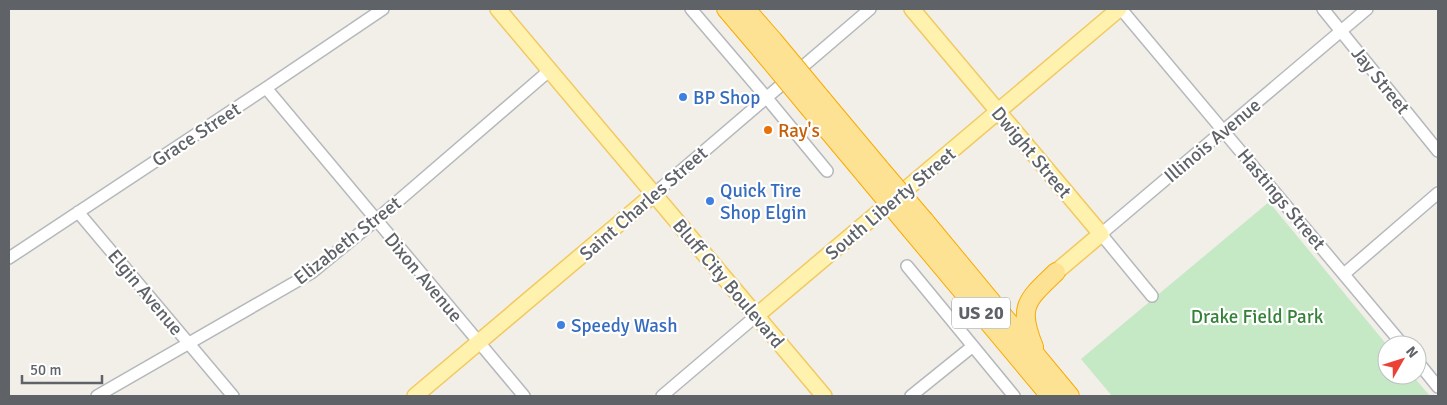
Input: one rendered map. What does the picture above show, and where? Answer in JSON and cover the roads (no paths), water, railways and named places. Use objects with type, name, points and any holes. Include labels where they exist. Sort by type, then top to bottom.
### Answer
[{"type":"highway","name":"US 20","points":[[726,9],[767,45],[917,225],[1050,396]]},
{"type":"highway","name":"US 20","points":[[746,9],[767,45]]},
{"type":"highway","name":"US 20","points":[[917,225],[1070,396]]},
{"type":"highway","points":[[1040,361],[1027,328],[1026,310],[1028,303],[1035,293],[1056,272]]},
{"type":"main road","name":"Bluff City Boulevard","points":[[498,9],[824,396]]},
{"type":"main road","name":"Dwight Street","points":[[912,9],[1101,234]]},
{"type":"main road","name":"South Liberty Street","points":[[756,316],[1120,9]]},
{"type":"main road","name":"Saint Charles Street","points":[[415,396],[654,194]]},
{"type":"main road","name":"Illinois Avenue","points":[[1056,272],[1101,234]]},
{"type":"street","name":"Grace Street","points":[[9,258],[383,9]]},
{"type":"street","points":[[691,9],[827,171]]},
{"type":"street","name":"Saint Charles Street","points":[[654,194],[870,9]]},
{"type":"street","name":"Hastings Street","points":[[1120,9],[1224,130],[1395,335]]},
{"type":"street","name":"Jay Street","points":[[1323,9],[1438,151]]},
{"type":"street","name":"Illinois Avenue","points":[[1101,234],[1368,9]]},
{"type":"street","name":"Elizabeth Street","points":[[97,396],[311,273],[376,220],[550,70]]},
{"type":"street","name":"Dixon Avenue","points":[[266,88],[524,396]]},
{"type":"street","points":[[1344,274],[1438,193]]},
{"type":"street","name":"Elgin Avenue","points":[[78,212],[233,396]]},
{"type":"street","name":"Dwight Street","points":[[1101,234],[1152,296]]},
{"type":"street","points":[[907,266],[1014,396]]},
{"type":"street","name":"South Liberty Street","points":[[662,396],[756,316]]},
{"type":"street","points":[[911,396],[972,346]]},
{"type":"street","points":[[1427,373],[1438,387]]},
{"type":"place","name":"BP Shop","points":[[683,97]]},
{"type":"place","name":"Ray's","points":[[768,130]]},
{"type":"place","name":"Quick Tire Shop Elgin","points":[[710,201]]},
{"type":"place","name":"Speedy Wash","points":[[561,325]]},
{"type":"park label","name":"Drake Field Park","points":[[1257,316]]}]
